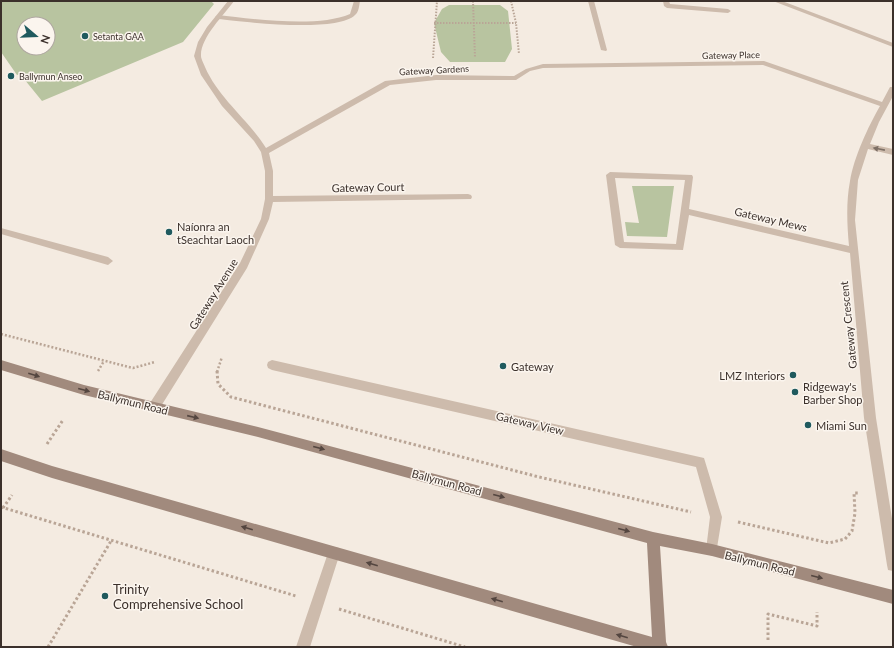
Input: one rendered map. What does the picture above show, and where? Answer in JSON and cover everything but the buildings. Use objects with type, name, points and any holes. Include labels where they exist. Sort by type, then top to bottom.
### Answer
[{"type":"main road","name":"Ballymun Road","points":[[1,365],[84,390],[274,436],[653,538],[712,550],[893,597]]},
{"type":"main road","points":[[1,455],[52,472],[660,647],[653,538]]},
{"type":"street","name":"Gateway Avenue","points":[[154,408],[244,265],[266,219],[269,199],[269,171],[264,152],[257,139],[225,104],[204,75],[197,56],[201,42],[231,1]]},
{"type":"street","points":[[218,17],[245,21],[337,22],[355,12],[357,1]]},
{"type":"street","points":[[591,1],[604,50]]},
{"type":"street","points":[[666,1],[667,6],[728,10]]},
{"type":"street","points":[[776,1],[893,45]]},
{"type":"street","name":"Gateway Place","points":[[620,66],[764,63],[883,105]]},
{"type":"street","name":"Gateway Gardens","points":[[264,152],[388,83],[400,80],[434,78],[516,78],[528,70],[543,66],[620,66]]},
{"type":"street","name":"Gateway Crescent","points":[[893,89],[883,105],[865,146],[854,180],[851,220],[852,250],[870,418],[893,564]]},
{"type":"street","points":[[865,146],[893,152]]},
{"type":"street","points":[[610,175],[689,177],[685,211],[680,248],[620,245],[610,175]]},
{"type":"street","name":"Gateway Court","points":[[269,199],[468,197]]},
{"type":"street","name":"Gateway Mews","points":[[685,211],[852,250]]},
{"type":"street","points":[[1,231],[108,261]]},
{"type":"street","name":"Gateway View","points":[[272,365],[700,462],[716,517],[712,550]]},
{"type":"street","points":[[303,647],[334,554]]},
{"type":"path","points":[[434,78],[434,23],[437,1]]},
{"type":"path","points":[[473,1],[475,58]]},
{"type":"path","points":[[511,1],[516,23],[520,59],[528,70]]},
{"type":"path","points":[[434,23],[516,23]]},
{"type":"path","points":[[1,334],[133,368],[153,364],[159,359]]},
{"type":"path","points":[[222,357],[218,366],[216,378],[221,391],[230,397],[538,477],[829,543],[845,539],[852,531],[855,513],[854,493]]},
{"type":"path","points":[[96,373],[104,361]]},
{"type":"path","points":[[47,444],[63,420]]},
{"type":"path","points":[[12,495],[2,508],[465,647]]},
{"type":"path","points":[[48,647],[111,541]]},
{"type":"path","points":[[768,640],[768,614],[817,626],[817,612]]},
{"type":"green space","points":[[1,1],[211,1],[214,4],[183,42],[42,101],[20,74],[17,75],[1,52]]},
{"type":"green space","points":[[449,5],[500,5],[508,11],[512,49],[505,62],[450,62],[441,52],[434,23],[442,9]]},
{"type":"green space","points":[[632,186],[674,186],[667,237],[627,236],[625,222],[639,223]]},
{"type":"place","name":"Setanta GAA","points":[[85,36]]},
{"type":"place","name":"Ballymun Anseo","points":[[11,76]]},
{"type":"place","name":"Naíonra an tSeachtar Laoch","points":[[169,232]]},
{"type":"place","name":"Gateway","points":[[503,366]]},
{"type":"place","name":"LMZ Interiors","points":[[793,375]]},
{"type":"place","name":"Ridgeway's Barber Shop","points":[[795,392]]},
{"type":"place","name":"Miami Sun","points":[[808,425]]},
{"type":"place","name":"Trinity Comprehensive School","points":[[105,596]]}]
